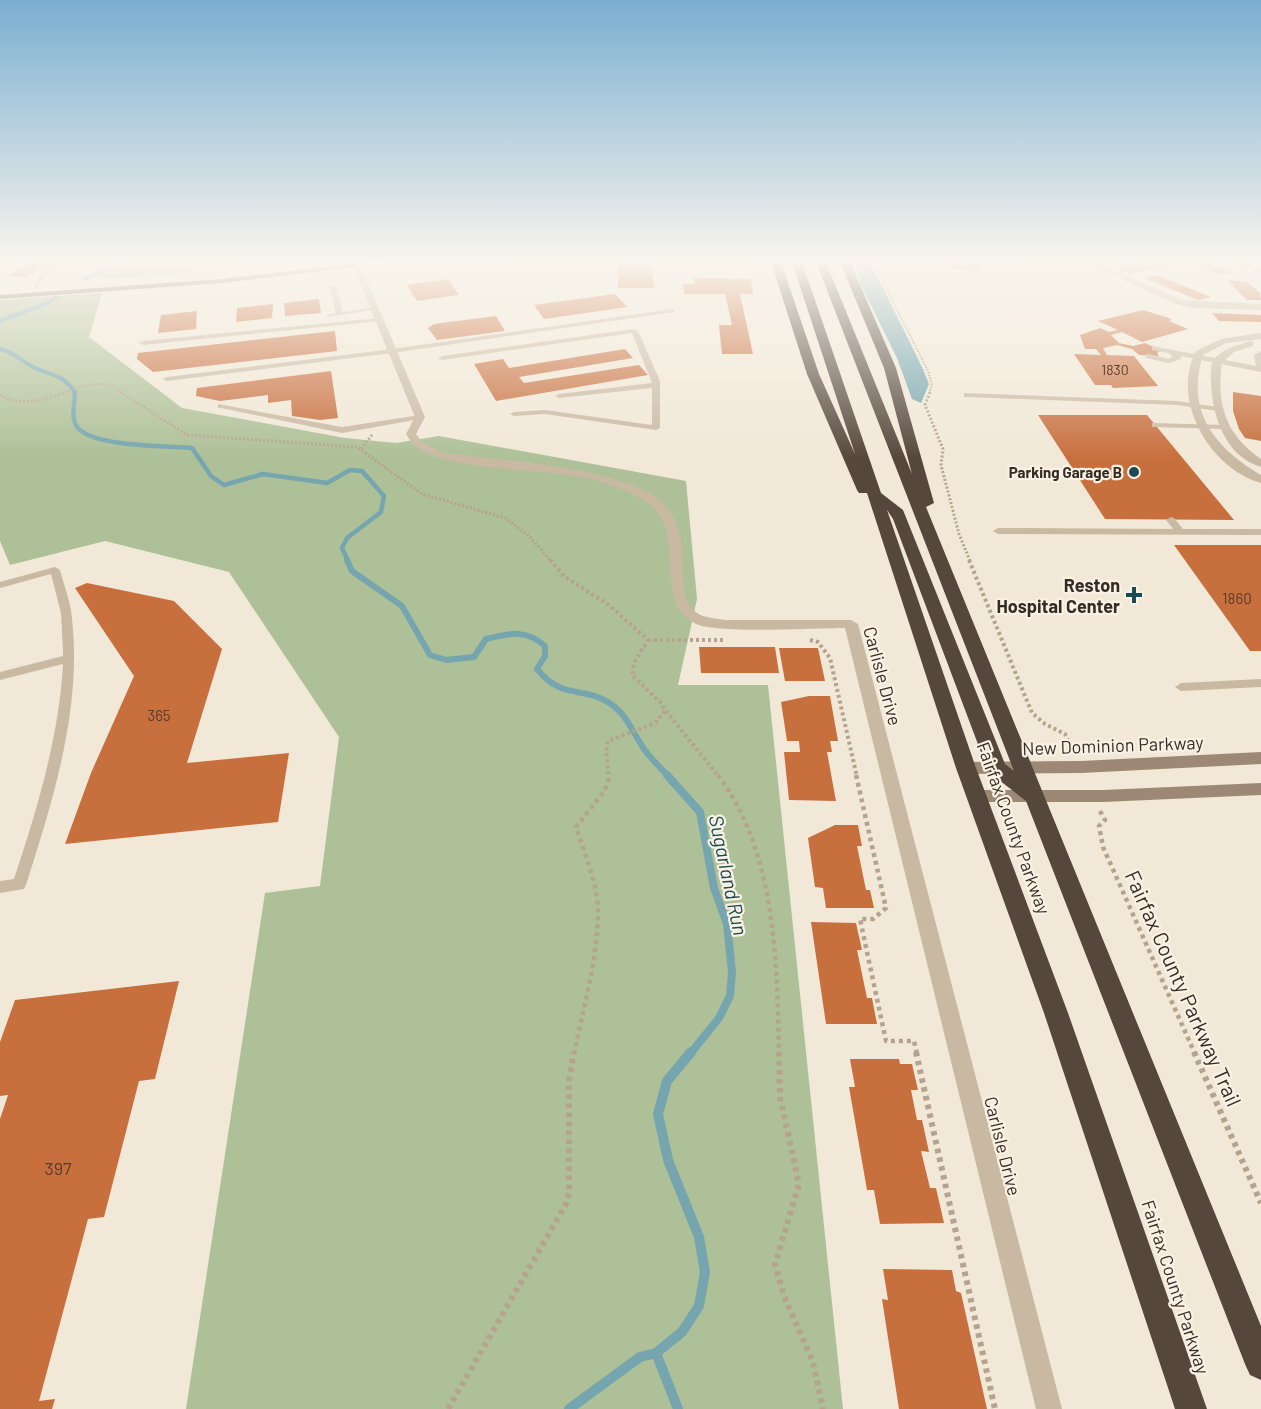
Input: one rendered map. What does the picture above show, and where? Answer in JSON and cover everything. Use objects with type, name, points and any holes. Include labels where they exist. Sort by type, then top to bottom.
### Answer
[{"type":"highway","points":[[799,328],[827,411],[903,579]]},
{"type":"highway","name":"Fairfax County Parkway","points":[[819,328],[966,768],[1056,1013],[1191,1409]]},
{"type":"highway","name":"Fairfax County Parkway","points":[[847,328],[1261,1364]]},
{"type":"highway","points":[[873,328],[890,368],[947,581]]},
{"type":"highway","points":[[877,496],[896,510],[900,519],[997,768],[1034,796]]},
{"type":"main road","name":"New Dominion Parkway","points":[[966,768],[1023,768],[1261,758]]},
{"type":"main road","points":[[976,796],[1103,796],[1261,789]]},
{"type":"street","name":"Carlisle Drive","points":[[382,328],[420,417],[412,427],[411,434],[425,449],[442,456],[609,480],[628,487],[660,507],[675,534],[680,597],[686,611],[701,621],[725,624],[851,624],[1049,1409]]},
{"type":"street","points":[[1261,336],[1213,344],[1199,353],[1196,361],[1193,405],[1199,426],[1231,460],[1261,480]]},
{"type":"street","points":[[1261,343],[1231,350],[1217,362],[1215,371],[1218,409],[1223,427],[1234,444],[1261,464]]},
{"type":"lane","points":[[216,329],[241,328]]},
{"type":"lane","points":[[143,343],[263,328]]},
{"type":"lane","points":[[167,379],[555,328]]},
{"type":"lane","points":[[442,358],[634,331],[656,385],[656,428],[545,412],[514,414]]},
{"type":"lane","points":[[1155,348],[1174,357]]},
{"type":"lane","points":[[1149,356],[1217,362],[1261,370],[1258,355],[1261,354]]},
{"type":"lane","points":[[559,396],[656,385]]},
{"type":"lane","points":[[967,395],[1193,405],[1218,409]]},
{"type":"lane","points":[[221,406],[342,430],[420,417]]},
{"type":"lane","points":[[1155,425],[1223,427]]},
{"type":"lane","points":[[1244,453],[1261,456]]},
{"type":"lane","points":[[1171,520],[1181,533]]},
{"type":"lane","points":[[998,531],[1261,532]]},
{"type":"lane","points":[[0,585],[55,570],[67,620],[67,659],[61,726],[45,805],[19,885],[0,887]]},
{"type":"lane","points":[[0,676],[67,659]]},
{"type":"lane","points":[[1181,687],[1261,683]]},
{"type":"path","points":[[906,328],[928,371],[932,385],[926,405],[943,449],[941,465],[959,534],[979,587],[1032,713],[1045,724],[1065,734],[1069,742]]},
{"type":"path","points":[[0,395],[4,400],[15,403],[91,384],[112,384],[127,398],[163,417],[173,429],[186,435],[357,447],[422,494],[505,518],[529,536],[565,577],[609,604],[648,640],[730,640]]},
{"type":"path","points":[[648,640],[634,661],[632,675],[665,710],[720,778],[745,823],[770,901],[778,1003],[780,1097],[799,1184],[775,1264],[784,1296],[813,1362],[823,1409]]},
{"type":"path","points":[[800,640],[818,642],[830,658],[886,908],[873,919],[860,919],[886,1041],[914,1041],[995,1409]]},
{"type":"path","points":[[448,1409],[501,1313],[566,1204],[569,1192],[569,1080],[597,929],[596,894],[576,827],[608,786],[610,768],[606,745],[619,735],[652,725],[662,719],[665,710]]},
{"type":"path","name":"Fairfax County Parkway Trail","points":[[1105,820],[1099,826],[1103,847],[1261,1203]]},
{"type":"green space","points":[[0,328],[92,328],[89,337],[182,408],[345,438],[396,443],[439,436],[686,481],[697,599],[678,685],[768,685],[843,1409],[186,1409],[265,893],[320,886],[339,737],[229,572],[105,541],[10,565],[0,541]]},
{"type":"water","points":[[882,328],[903,328],[929,384],[921,403],[912,399],[897,358]]},
{"type":"building","points":[[159,328],[196,328],[196,329],[158,333]]},
{"type":"building","points":[[428,328],[503,328],[505,331],[437,340]]},
{"type":"building","points":[[719,328],[747,328],[753,354],[722,354]]},
{"type":"building","points":[[1100,328],[1109,332],[1118,330],[1113,328],[1188,329],[1142,342],[1122,332],[1111,335],[1119,343],[1133,346],[1145,343],[1161,350],[1157,353],[1159,356],[1139,355],[1132,349],[1117,345],[1103,348],[1107,355],[1134,356],[1158,386],[1113,388],[1111,385],[1095,385],[1074,354],[1101,355],[1096,349],[1085,349],[1080,335]]},
{"type":"building","points":[[335,331],[337,351],[153,372],[137,359],[138,353]]},
{"type":"building","points":[[625,349],[633,358],[519,377],[524,383],[639,365],[648,375],[496,401],[474,364],[503,359],[509,368]]},
{"type":"building","points":[[331,371],[338,418],[320,420],[292,416],[291,400],[268,403],[268,395],[220,401],[196,396],[197,388]]},
{"type":"building","points":[[1233,392],[1261,396],[1261,441],[1245,438],[1239,429],[1233,411]]},
{"type":"building","name":"Parking Garage B","points":[[1038,415],[1147,415],[1234,520],[1105,519]]},
{"type":"building","points":[[1174,545],[1261,545],[1261,651],[1250,651]]},
{"type":"building","points":[[87,583],[174,601],[222,649],[187,763],[289,753],[278,822],[65,844],[91,773],[134,676],[75,588]]},
{"type":"building","points":[[699,647],[775,647],[779,673],[701,673]]},
{"type":"building","points":[[779,648],[818,648],[825,681],[785,681]]},
{"type":"building","points":[[809,696],[830,696],[838,741],[830,741],[832,752],[827,752],[836,801],[789,800],[784,752],[800,752],[799,741],[787,741],[781,702]]},
{"type":"building","points":[[835,825],[858,825],[862,846],[857,846],[866,890],[870,890],[874,908],[826,908],[823,888],[815,887],[808,838]]},
{"type":"building","points":[[811,922],[856,923],[862,950],[857,950],[867,998],[872,998],[877,1024],[826,1024]]},
{"type":"building","points":[[179,981],[155,1079],[139,1081],[104,1217],[88,1219],[39,1401],[55,1399],[52,1409],[0,1409],[0,1119],[8,1095],[0,1096],[0,1042],[15,1000]]},
{"type":"building","points":[[850,1059],[899,1059],[900,1064],[912,1064],[918,1090],[911,1090],[917,1120],[922,1120],[929,1152],[921,1151],[930,1188],[936,1188],[944,1223],[880,1224],[874,1190],[867,1190],[849,1087],[855,1087]]},
{"type":"building","points":[[883,1269],[952,1270],[956,1291],[961,1293],[987,1409],[899,1409],[882,1299],[888,1300]]},
{"type":"waterway","name":"Sugarland Run","points":[[0,349],[13,354],[33,367],[61,378],[75,393]]},
{"type":"waterway","name":"Sugarland Run","points":[[75,393],[74,420],[78,428],[87,434],[115,442],[192,448],[211,476],[224,485],[263,474],[327,483],[350,470],[362,471],[384,496],[381,512],[347,538],[342,548],[348,561]]},
{"type":"waterway","name":"Sugarland Run","points":[[347,560],[352,571],[402,606],[430,655],[446,660],[474,657],[486,639],[502,635],[524,635],[538,641],[545,646],[545,656],[537,669],[546,679],[564,689],[601,698],[617,708],[647,753],[669,777]]},
{"type":"waterway","name":"Sugarland Run","points":[[667,775],[700,812],[714,888],[727,924],[732,972],[730,996],[719,1018],[690,1054]]},
{"type":"waterway","name":"Sugarland Run","points":[[656,1353],[682,1332],[699,1306],[705,1272],[699,1237],[668,1160],[658,1114],[667,1081],[691,1052]]},
{"type":"waterway","name":"Sugarland Run","points":[[569,1409],[640,1357],[656,1353]]},
{"type":"waterway","points":[[656,1353],[678,1409]]},
{"type":"place","name":"Parking Garage B","points":[[1134,472]]},
{"type":"place","name":"Reston Hospital Center","points":[[1134,595]]}]
